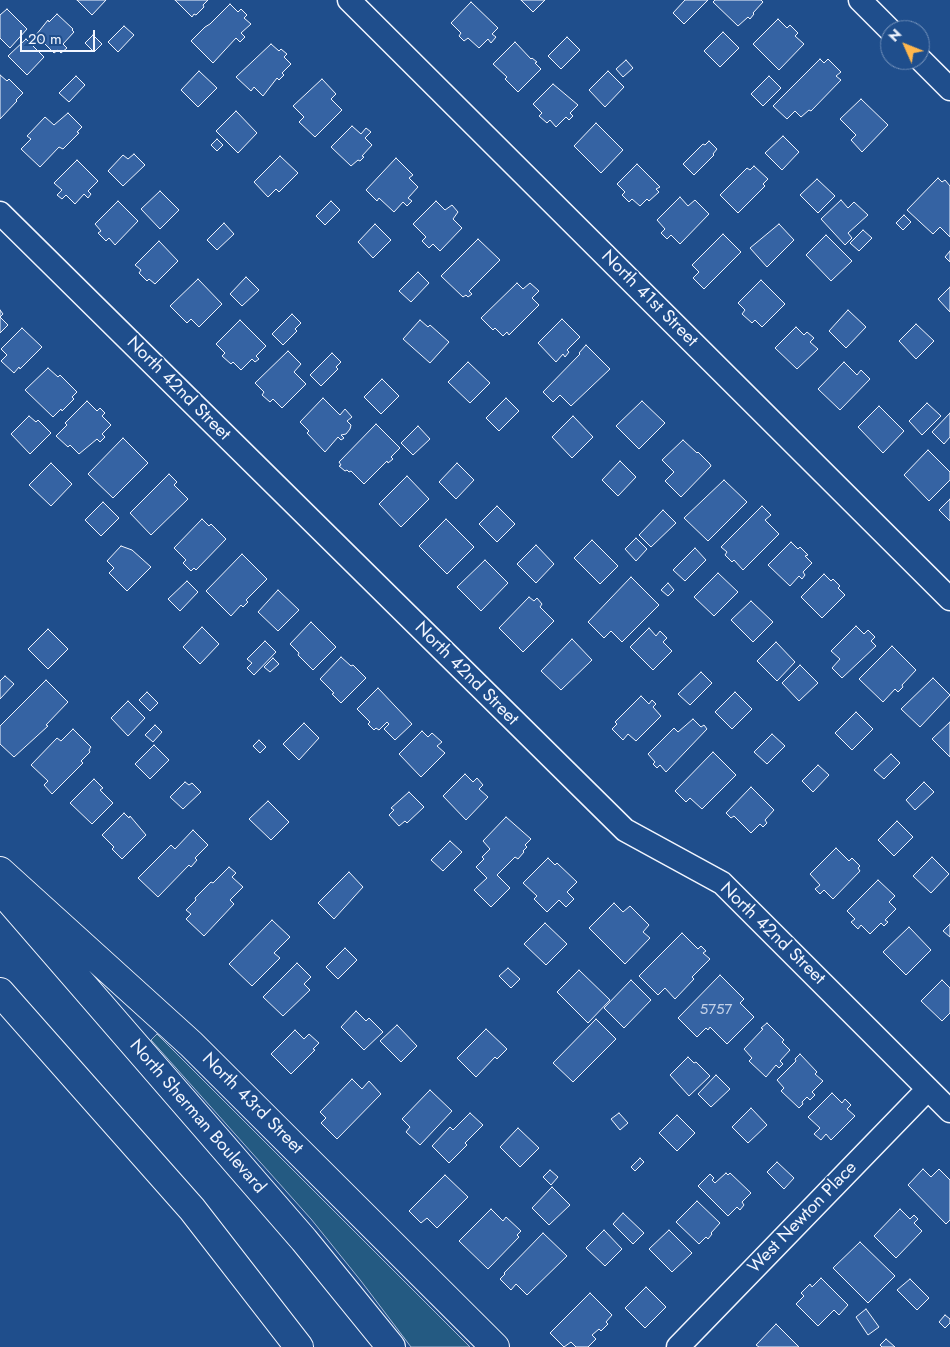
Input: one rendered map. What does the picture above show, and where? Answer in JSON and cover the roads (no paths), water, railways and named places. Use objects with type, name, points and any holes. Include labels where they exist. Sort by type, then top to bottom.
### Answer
[{"type":"main road","name":"North 43rd Street","points":[[0,871],[192,1044],[495,1347]]},
{"type":"main road","name":"North Sherman Boulevard","points":[[0,890],[304,1240],[391,1347]]},
{"type":"main road","points":[[0,992],[192,1209],[299,1347]]},
{"type":"street","name":"North 41st Street","points":[[349,0],[950,599]]},
{"type":"street","points":[[860,0],[880,20]]},
{"type":"street","points":[[930,70],[950,89]]},
{"type":"street","name":"North 42nd Street","points":[[0,213],[625,830],[722,883],[950,1111]]},
{"type":"street","name":"West Newton Place","points":[[678,1347],[928,1089]]}]
